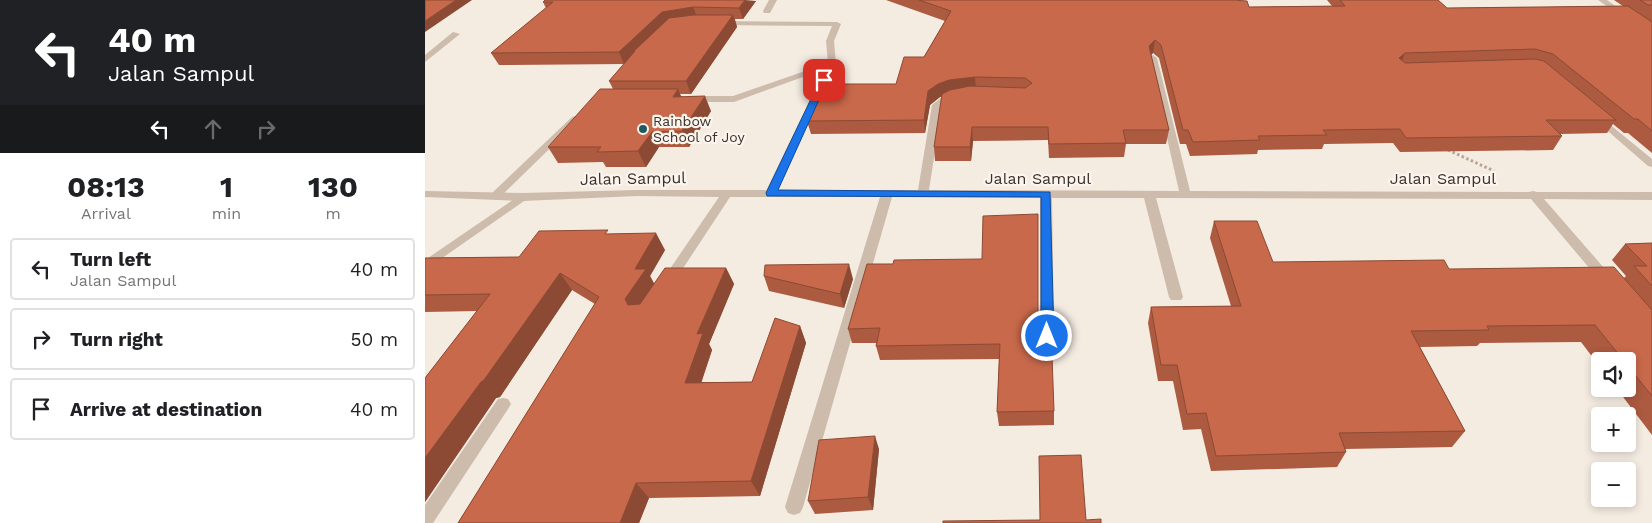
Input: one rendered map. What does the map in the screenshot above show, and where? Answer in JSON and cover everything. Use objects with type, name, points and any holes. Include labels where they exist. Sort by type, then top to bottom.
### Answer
[{"type":"street","points":[[767,12],[773,0]]},
{"type":"street","points":[[1602,0],[1652,36]]},
{"type":"street","points":[[1631,21],[1645,21]]},
{"type":"street","points":[[707,23],[837,24],[830,41],[832,64],[771,193]]},
{"type":"street","points":[[425,59],[456,34]]},
{"type":"street","points":[[1153,58],[1185,194]]},
{"type":"street","points":[[681,99],[734,99],[832,64]]},
{"type":"street","points":[[923,194],[937,105],[940,101],[952,97],[970,97]]},
{"type":"street","points":[[1586,108],[1652,164]]},
{"type":"street","points":[[496,195],[582,112]]},
{"type":"street","name":"Jalan Sampul","points":[[425,194],[523,197],[637,193],[1533,194],[1652,196]]},
{"type":"street","points":[[661,291],[727,193]]},
{"type":"street","points":[[794,507],[887,194]]},
{"type":"street","points":[[1046,194],[1047,336]]},
{"type":"street","points":[[1149,194],[1176,297]]},
{"type":"street","points":[[1533,194],[1615,289]]},
{"type":"street","points":[[425,266],[523,197]]},
{"type":"street","points":[[425,520],[503,404]]},
{"type":"path","points":[[1444,147],[1456,154],[1483,164],[1533,194]]},
{"type":"building","points":[[425,0],[456,0],[425,21]]},
{"type":"building","points":[[545,0],[745,0],[739,8],[693,7],[662,12],[619,52],[491,53],[553,2],[543,2]]},
{"type":"building","points":[[919,0],[1233,0],[1247,1],[1249,7],[1345,6],[1340,0],[1438,0],[1447,8],[1628,6],[1652,22],[1652,131],[1638,119],[1634,119],[1553,54],[1535,49],[1405,53],[1399,58],[1405,63],[1535,59],[1544,61],[1616,120],[1546,120],[1562,136],[1406,138],[1400,129],[1323,130],[1327,135],[1258,136],[1260,140],[1193,142],[1188,130],[1183,130],[1161,45],[1155,40],[1149,46],[1169,130],[1123,130],[1126,143],[1049,144],[1048,127],[972,127],[970,147],[934,147],[942,94],[950,90],[970,86],[1025,88],[1032,83],[1025,78],[975,77],[949,80],[938,84],[928,91],[924,120],[807,121],[822,84],[896,84],[904,57],[924,57],[951,11]]},
{"type":"building","points":[[1640,0],[1652,0],[1652,5],[1648,5]]},
{"type":"building","points":[[694,15],[733,15],[686,81],[609,81],[634,51],[669,18]]},
{"type":"building","points":[[600,89],[678,89],[673,97],[705,96],[682,131],[652,132],[638,151],[597,152],[601,147],[548,147]]},
{"type":"building","points":[[1038,214],[1038,322],[1042,327],[1051,328],[1054,411],[997,412],[1000,344],[876,346],[880,328],[848,329],[867,264],[893,264],[894,260],[982,259],[983,216]]},
{"type":"building","points":[[1214,221],[1257,221],[1273,262],[1444,260],[1449,269],[1614,267],[1652,310],[1652,396],[1636,376],[1636,352],[1617,352],[1595,325],[1487,326],[1489,330],[1411,331],[1465,431],[1339,433],[1346,452],[1216,456],[1206,413],[1187,414],[1177,365],[1161,365],[1151,307],[1241,306]]},
{"type":"building","points":[[608,230],[605,234],[656,233],[635,269],[646,269],[625,299],[628,305],[640,304],[665,268],[726,268],[697,334],[703,333],[685,383],[752,382],[775,318],[800,326],[751,481],[636,483],[620,523],[458,523],[599,297],[560,273],[484,380],[425,458],[425,378],[490,294],[425,295],[425,258],[519,257],[539,231]]},
{"type":"building","points":[[1652,243],[1652,286],[1634,266],[1647,266],[1625,244]]},
{"type":"building","points":[[849,264],[840,294],[764,276],[765,265]]},
{"type":"building","points":[[875,436],[868,497],[808,501],[819,440]]},
{"type":"building","points":[[1081,455],[1086,520],[1101,519],[1101,523],[943,523],[943,521],[1040,520],[1039,456]]},
{"type":"place","name":"Rainbow School of Joy","points":[[643,129]]},
{"type":"route","points":[[824,80],[771,193],[1046,194],[1047,336]]}]
